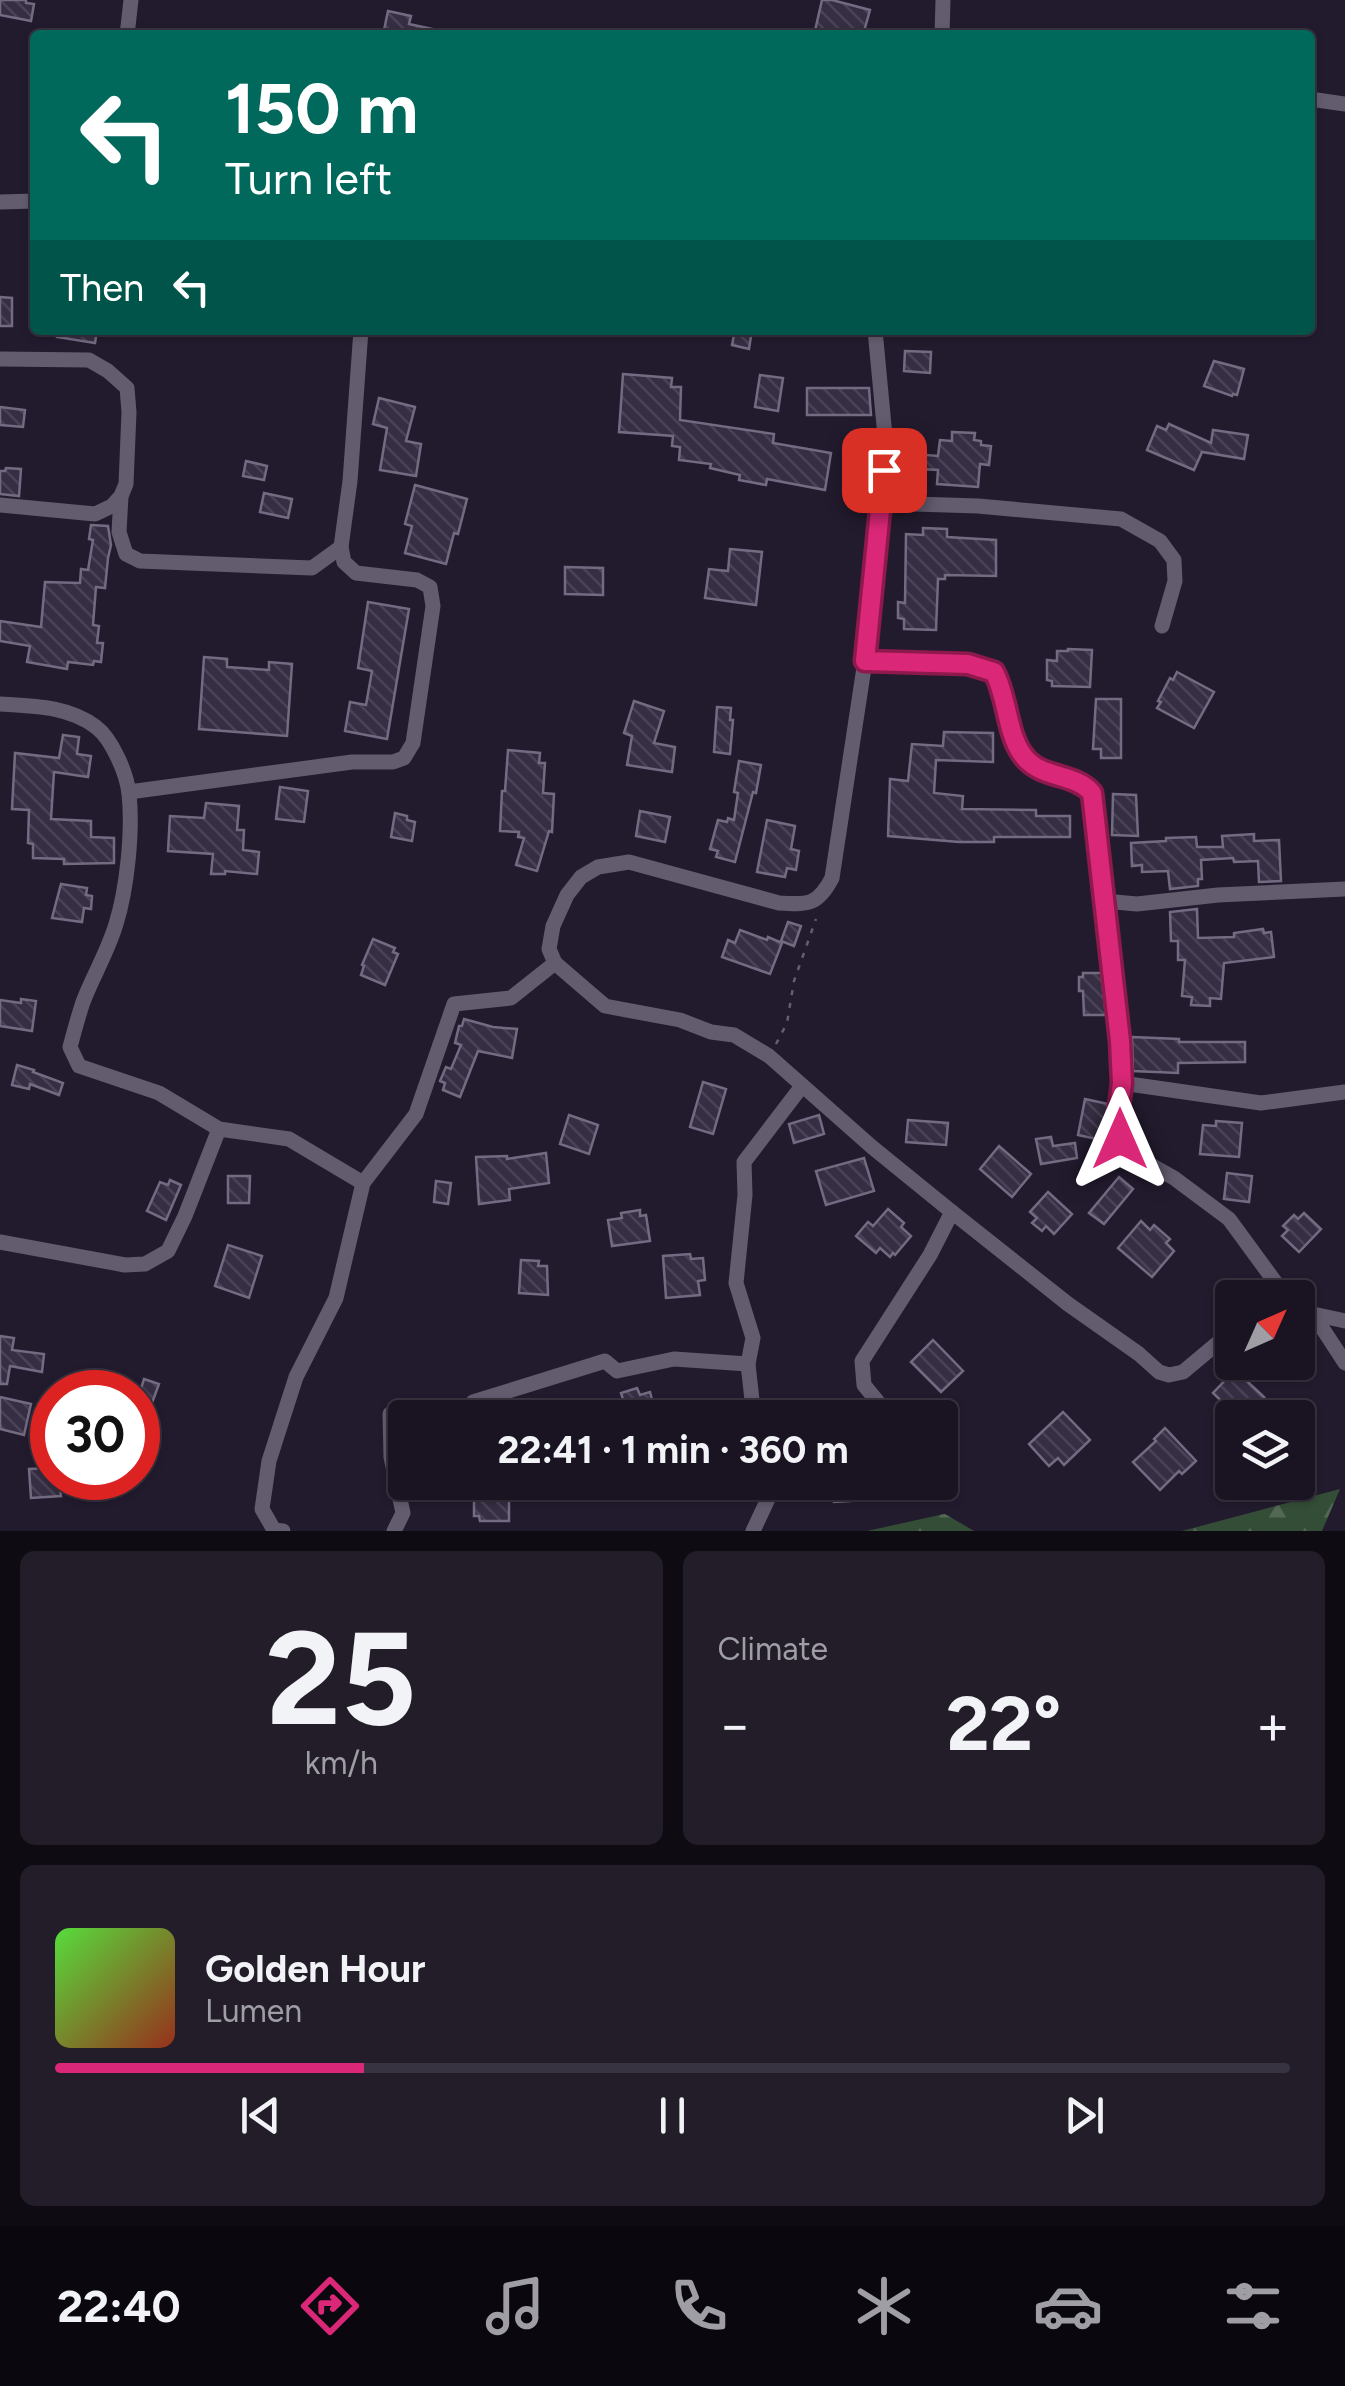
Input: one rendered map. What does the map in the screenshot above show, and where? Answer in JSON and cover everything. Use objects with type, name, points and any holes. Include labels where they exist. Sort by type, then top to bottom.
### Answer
[{"type":"street","points":[[128,30],[131,0]]},
{"type":"street","points":[[942,30],[944,0]]},
{"type":"street","points":[[1315,100],[1345,104]]},
{"type":"street","points":[[0,202],[30,201]]},
{"type":"street","points":[[129,792],[352,762],[392,762],[404,758],[414,743],[433,606],[430,587],[417,580],[356,573],[344,562],[341,547],[361,335]]},
{"type":"street","points":[[875,335],[885,436],[882,503],[865,661],[832,878],[824,893],[805,905],[780,903],[628,862],[598,867],[581,877],[568,896],[553,926],[548,949],[555,963],[605,1006],[734,1035],[769,1056],[952,1212],[1160,1372],[1169,1376],[1183,1372],[1215,1345]]},
{"type":"street","points":[[0,359],[89,360],[127,388],[126,484],[119,532],[126,554],[140,561],[312,568],[341,547]]},
{"type":"street","points":[[0,505],[95,514],[122,496]]},
{"type":"street","points":[[882,503],[978,506],[1121,520],[1160,542],[1174,560],[1175,582],[1162,626]]},
{"type":"street","points":[[865,661],[968,664],[994,672],[1003,688],[1018,751],[1034,767],[1086,786],[1092,793],[1120,1041],[1120,1139],[1135,1156],[1174,1178],[1229,1219],[1271,1280]]},
{"type":"street","points":[[0,704],[46,707],[73,714],[94,726],[114,748],[129,792],[128,865],[120,909],[70,1046],[80,1066],[158,1093],[218,1129],[289,1139],[364,1182]]},
{"type":"street","points":[[1104,901],[1137,904],[1218,895],[1345,889]]},
{"type":"street","points":[[283,1531],[274,1530],[262,1509],[269,1461],[296,1377],[336,1298],[364,1182],[416,1114],[454,1004],[512,998],[555,963]]},
{"type":"street","points":[[1122,1083],[1262,1103],[1345,1092]]},
{"type":"street","points":[[752,1400],[748,1364],[753,1338],[736,1283],[744,1162],[802,1086]]},
{"type":"street","points":[[0,1242],[124,1265],[145,1264],[168,1251],[218,1129]]},
{"type":"street","points":[[876,1400],[864,1385],[862,1360],[930,1255],[952,1212]]},
{"type":"street","points":[[1315,1314],[1345,1321]]},
{"type":"street","points":[[1315,1317],[1345,1363]]},
{"type":"street","points":[[394,1531],[404,1513],[391,1457],[390,1414],[436,1415],[468,1410],[473,1402],[605,1361],[617,1371],[674,1358],[748,1364]]},
{"type":"street","points":[[753,1531],[767,1500]]},
{"type":"path","points":[[769,1056],[787,1023],[794,981],[824,893]]},
{"type":"green space","points":[[1340,1489],[1322,1531],[1182,1531],[1299,1500],[1315,1500],[1315,1496]]},
{"type":"green space","points":[[944,1514],[974,1531],[867,1531]]},
{"type":"building","points":[[0,0],[26,0],[34,4],[31,21],[0,15]]},
{"type":"building","points":[[822,0],[870,10],[864,30],[815,30]]},
{"type":"building","points":[[388,11],[411,16],[409,24],[437,30],[384,30]]},
{"type":"building","points":[[0,297],[12,298],[12,326],[0,326]]},
{"type":"building","points":[[57,335],[96,335],[95,343]]},
{"type":"building","points":[[734,335],[751,335],[749,349],[732,345]]},
{"type":"building","points":[[905,351],[931,352],[930,373],[904,371]]},
{"type":"building","points":[[1214,361],[1244,369],[1237,395],[1204,386]]},
{"type":"building","points":[[623,374],[672,378],[671,387],[681,387],[680,420],[774,434],[773,443],[831,453],[825,490],[767,479],[766,485],[739,480],[740,475],[710,468],[711,464],[679,460],[680,447],[672,446],[673,436],[619,432]]},
{"type":"building","points":[[760,375],[783,378],[778,411],[755,407]]},
{"type":"building","points":[[807,388],[869,388],[871,415],[807,415]]},
{"type":"building","points":[[379,398],[415,407],[406,441],[421,444],[416,476],[380,470],[387,428],[373,424]]},
{"type":"building","points":[[0,407],[25,410],[23,427],[0,425]]},
{"type":"building","points":[[1169,424],[1211,443],[1213,430],[1248,435],[1244,459],[1202,452],[1194,470],[1147,450],[1157,426],[1166,430]]},
{"type":"building","points":[[952,432],[975,433],[974,440],[991,446],[989,465],[980,464],[978,487],[937,484],[938,470],[901,468],[902,453],[938,456],[940,440],[952,441]]},
{"type":"building","points":[[246,461],[267,466],[264,480],[243,476]]},
{"type":"building","points":[[21,469],[19,496],[0,494],[0,471]]},
{"type":"building","points":[[415,485],[467,499],[446,564],[405,553],[412,526],[405,524]]},
{"type":"building","points":[[264,493],[292,499],[288,518],[260,512]]},
{"type":"building","points":[[91,525],[108,526],[111,545],[105,588],[96,587],[93,625],[99,626],[97,643],[103,643],[101,662],[68,662],[67,669],[27,662],[30,646],[0,641],[0,621],[41,627],[45,582],[80,583],[81,569],[88,570]]},
{"type":"building","points":[[923,528],[947,529],[947,537],[996,540],[996,576],[945,575],[945,579],[938,579],[936,630],[904,629],[904,619],[898,618],[898,602],[905,603],[906,534],[923,535]]},
{"type":"building","points":[[730,549],[762,552],[756,605],[705,598],[709,569],[728,571]]},
{"type":"building","points":[[565,567],[603,568],[603,595],[565,594]]},
{"type":"building","points":[[368,602],[409,609],[387,739],[345,731],[350,702],[366,705],[372,671],[358,668]]},
{"type":"building","points":[[1092,650],[1090,687],[1052,686],[1052,681],[1047,680],[1047,660],[1057,661],[1057,651]]},
{"type":"building","points":[[204,657],[227,659],[227,667],[269,670],[269,662],[292,664],[287,736],[199,729]]},
{"type":"building","points":[[1177,672],[1214,692],[1194,728],[1157,708],[1170,678],[1173,680]]},
{"type":"building","points":[[1096,699],[1121,699],[1121,758],[1101,758],[1101,749],[1093,749]]},
{"type":"building","points":[[634,701],[664,711],[654,743],[675,747],[672,772],[627,765],[632,736],[624,733]]},
{"type":"building","points":[[717,707],[731,708],[730,754],[714,752]]},
{"type":"building","points":[[944,732],[993,733],[993,762],[936,760],[934,793],[963,796],[962,809],[1036,810],[1036,816],[1070,816],[1070,837],[994,837],[994,842],[959,842],[888,836],[890,779],[908,781],[912,744],[943,746]]},
{"type":"building","points":[[63,735],[79,737],[77,754],[91,756],[88,777],[54,772],[51,819],[91,821],[91,837],[114,838],[114,863],[64,864],[64,859],[33,858],[33,844],[28,843],[29,810],[12,809],[15,753],[59,758]]},
{"type":"building","points":[[508,750],[540,753],[539,763],[545,763],[543,793],[554,794],[552,832],[549,831],[537,871],[516,865],[524,838],[518,837],[519,832],[500,831]]},
{"type":"building","points":[[739,761],[761,765],[735,862],[716,857],[718,851],[710,849],[718,820],[734,820]]},
{"type":"building","points":[[280,787],[308,791],[304,822],[276,819]]},
{"type":"building","points":[[1113,794],[1136,795],[1138,836],[1112,835]]},
{"type":"building","points":[[206,803],[239,806],[237,830],[244,830],[243,850],[259,852],[257,874],[211,874],[213,854],[168,851],[170,816],[204,818]]},
{"type":"building","points":[[640,811],[670,817],[665,842],[636,836]]},
{"type":"building","points":[[395,813],[415,822],[412,841],[391,837]]},
{"type":"building","points":[[767,820],[795,826],[791,849],[799,851],[796,870],[787,868],[785,877],[757,872]]},
{"type":"building","points":[[1254,834],[1254,841],[1279,840],[1281,881],[1259,882],[1258,861],[1201,860],[1202,879],[1198,879],[1198,886],[1170,889],[1168,871],[1142,872],[1142,865],[1132,866],[1131,843],[1196,837],[1197,847],[1223,847],[1222,836]]},
{"type":"building","points":[[61,884],[87,888],[86,895],[92,896],[91,909],[84,908],[82,922],[52,918]]},
{"type":"building","points":[[1197,909],[1198,938],[1234,937],[1234,933],[1263,929],[1264,933],[1271,932],[1274,957],[1224,963],[1221,999],[1210,998],[1210,1006],[1191,1005],[1192,997],[1182,996],[1185,960],[1178,960],[1178,941],[1171,941],[1170,912]]},
{"type":"building","points":[[788,922],[801,926],[794,946],[781,941]]},
{"type":"building","points":[[740,930],[782,943],[770,974],[722,957],[728,940],[735,943]]},
{"type":"building","points":[[373,939],[395,948],[393,952],[398,954],[385,985],[361,975]]},
{"type":"building","points":[[1083,973],[1101,973],[1106,1015],[1084,1015],[1083,991],[1079,991],[1079,977]]},
{"type":"building","points":[[21,999],[36,1001],[32,1031],[0,1026],[0,1000],[21,1003]]},
{"type":"building","points":[[464,1019],[517,1029],[512,1058],[478,1051],[460,1097],[443,1090],[445,1083],[440,1081],[446,1067],[451,1069],[461,1045],[455,1043]]},
{"type":"building","points":[[1132,1037],[1245,1042],[1245,1062],[1178,1063],[1178,1073],[1133,1071]]},
{"type":"building","points":[[17,1065],[63,1083],[59,1095],[30,1084],[29,1089],[12,1085]]},
{"type":"building","points":[[703,1082],[726,1089],[713,1134],[690,1127]]},
{"type":"building","points":[[1085,1099],[1108,1104],[1101,1140],[1078,1135]]},
{"type":"building","points":[[569,1115],[598,1125],[589,1154],[560,1144]]},
{"type":"building","points":[[819,1115],[824,1134],[794,1143],[789,1124]]},
{"type":"building","points":[[908,1120],[948,1123],[946,1145],[906,1142]]},
{"type":"building","points":[[1216,1121],[1242,1123],[1239,1157],[1200,1154],[1203,1125],[1216,1126]]},
{"type":"building","points":[[1051,1137],[1053,1146],[1075,1143],[1077,1158],[1041,1164],[1036,1139]]},
{"type":"building","points":[[999,1146],[1031,1174],[1012,1197],[980,1169]]},
{"type":"building","points":[[546,1153],[549,1183],[509,1189],[510,1200],[479,1204],[476,1157],[507,1159]]},
{"type":"building","points":[[864,1158],[874,1191],[826,1205],[816,1171]]},
{"type":"building","points":[[1227,1173],[1252,1176],[1249,1202],[1224,1199]]},
{"type":"building","points":[[228,1176],[250,1176],[249,1203],[228,1203]]},
{"type":"building","points":[[1119,1177],[1133,1189],[1104,1224],[1089,1213]]},
{"type":"building","points":[[170,1180],[181,1185],[166,1220],[147,1211],[160,1182],[168,1185]]},
{"type":"building","points":[[436,1181],[451,1183],[448,1204],[434,1202]]},
{"type":"building","points":[[1048,1192],[1072,1214],[1054,1234],[1046,1226],[1042,1231],[1032,1223],[1037,1218],[1030,1212]]},
{"type":"building","points":[[888,1209],[904,1223],[901,1227],[911,1236],[890,1257],[880,1248],[876,1253],[856,1236],[868,1222],[873,1226]]},
{"type":"building","points":[[640,1210],[640,1216],[646,1215],[650,1241],[612,1246],[608,1220]]},
{"type":"building","points":[[1304,1213],[1321,1229],[1299,1252],[1282,1236],[1288,1230],[1283,1226],[1294,1215],[1298,1219]]},
{"type":"building","points":[[1141,1221],[1150,1230],[1154,1225],[1170,1239],[1166,1243],[1174,1251],[1152,1277],[1118,1248]]},
{"type":"building","points":[[228,1245],[262,1256],[249,1298],[215,1286]]},
{"type":"building","points":[[690,1254],[691,1259],[703,1258],[705,1280],[698,1281],[700,1295],[666,1298],[663,1256]]},
{"type":"building","points":[[521,1260],[539,1261],[538,1266],[547,1266],[548,1295],[519,1293]]},
{"type":"building","points":[[0,1336],[14,1338],[12,1350],[44,1354],[42,1370],[10,1366],[7,1384],[0,1384]]},
{"type":"building","points":[[933,1340],[963,1371],[941,1392],[911,1362]]},
{"type":"building","points":[[1225,1380],[1246,1380],[1266,1400],[1220,1400],[1213,1393]]},
{"type":"building","points":[[637,1388],[640,1395],[650,1392],[652,1400],[623,1400],[621,1393]]},
{"type":"building","points":[[0,1397],[30,1404],[24,1435],[0,1429]]},
{"type":"building","points":[[1063,1412],[1090,1440],[1064,1465],[1058,1458],[1049,1466],[1029,1444]]},
{"type":"building","points":[[1165,1428],[1196,1461],[1160,1490],[1133,1462]]},
{"type":"building","points":[[474,1500],[509,1500],[509,1521],[480,1521],[479,1516],[474,1516]]},
{"type":"route","points":[[884,470],[865,661],[968,664],[994,672],[1003,688],[1018,751],[1034,767],[1086,786],[1092,793],[1120,1041],[1120,1139]]}]
